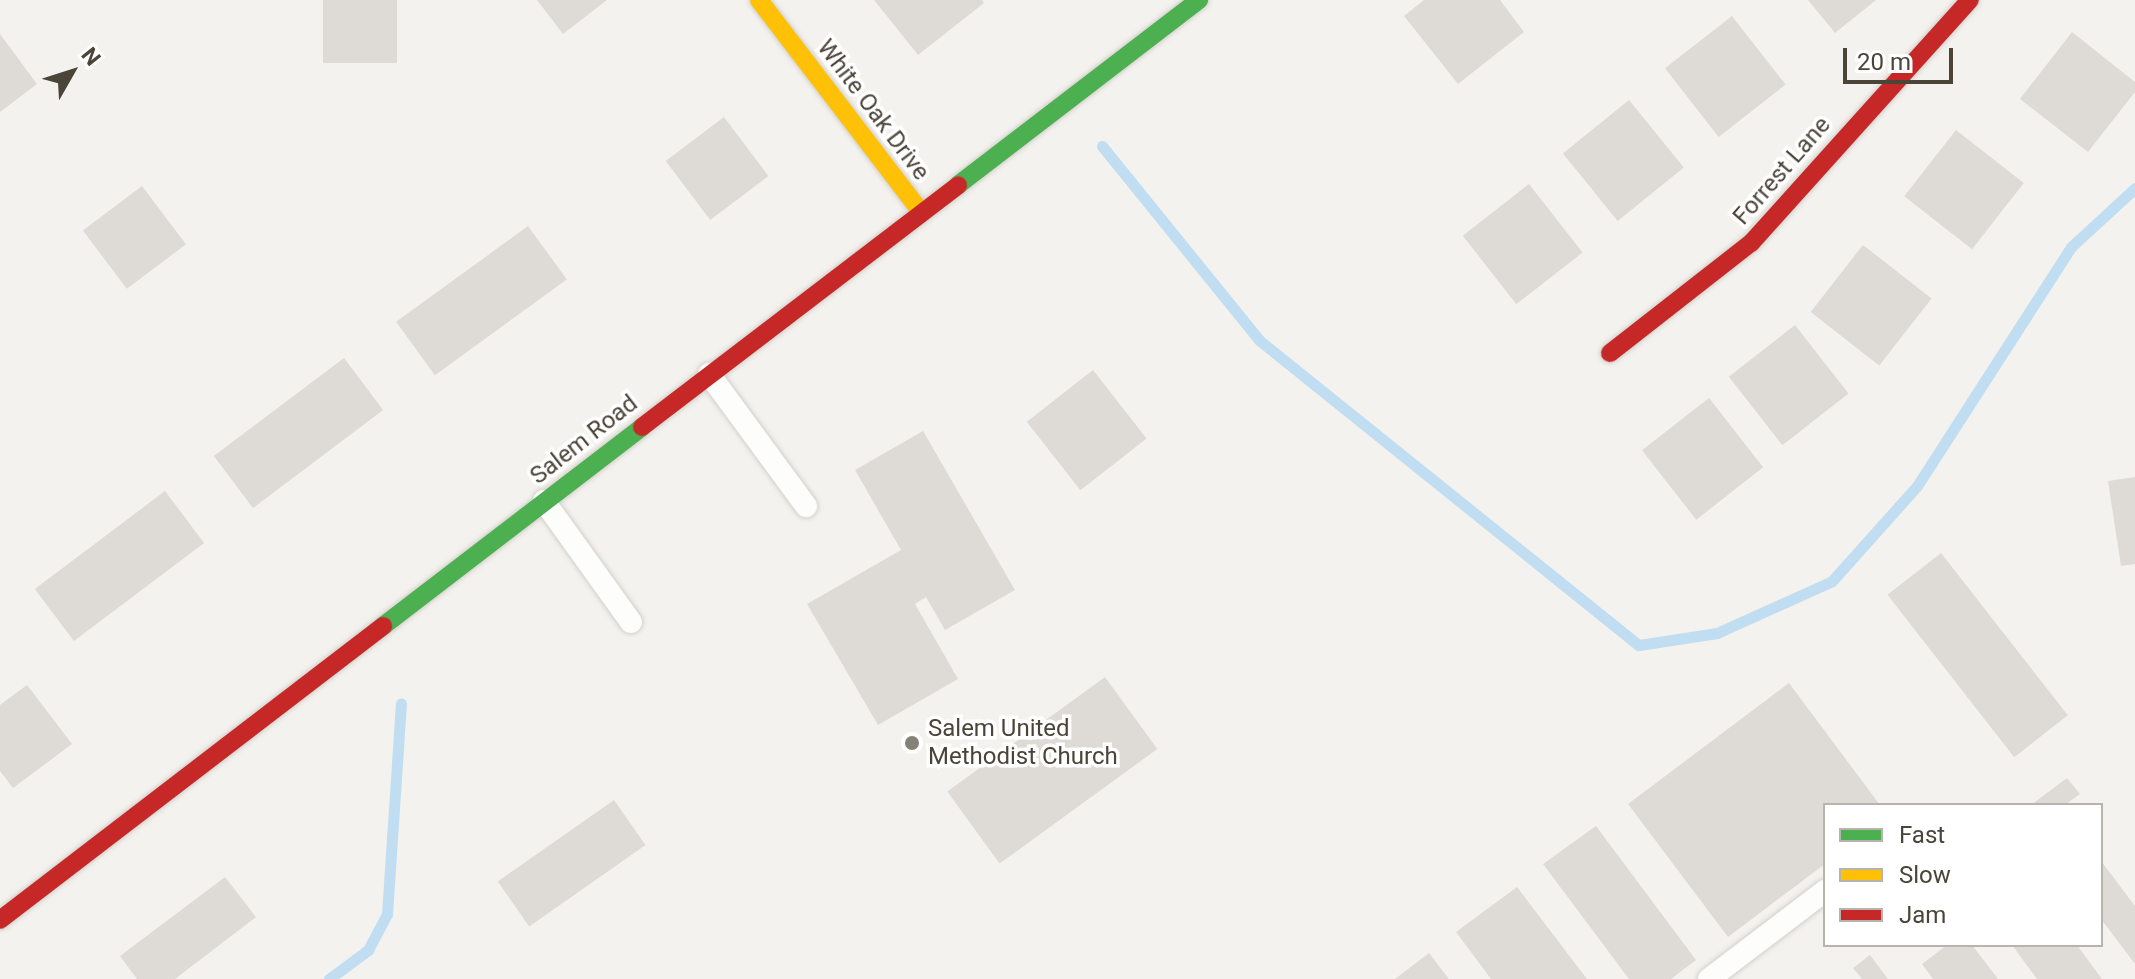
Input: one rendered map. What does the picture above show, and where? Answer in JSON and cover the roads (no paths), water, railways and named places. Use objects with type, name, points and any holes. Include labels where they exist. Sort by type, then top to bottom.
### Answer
[{"type":"main road","name":"White Oak Drive","points":[[759,0],[921,212]]},
{"type":"main road","name":"Salem Road","points":[[0,920],[1199,0]]},
{"type":"main road","name":"Forrest Lane","points":[[1610,353],[1751,243],[1970,0]]},
{"type":"lane","points":[[709,374],[806,506]]},
{"type":"lane","points":[[544,501],[631,622]]},
{"type":"lane","points":[[1709,979],[1823,893]]},
{"type":"waterway","points":[[1102,146],[1259,340],[1639,645],[1717,633],[1832,581],[1917,486],[2071,247],[2135,188]]},
{"type":"waterway","points":[[329,979],[368,950],[387,914],[401,703]]},
{"type":"place","name":"Salem United Methodist Church","points":[[912,743]]}]
